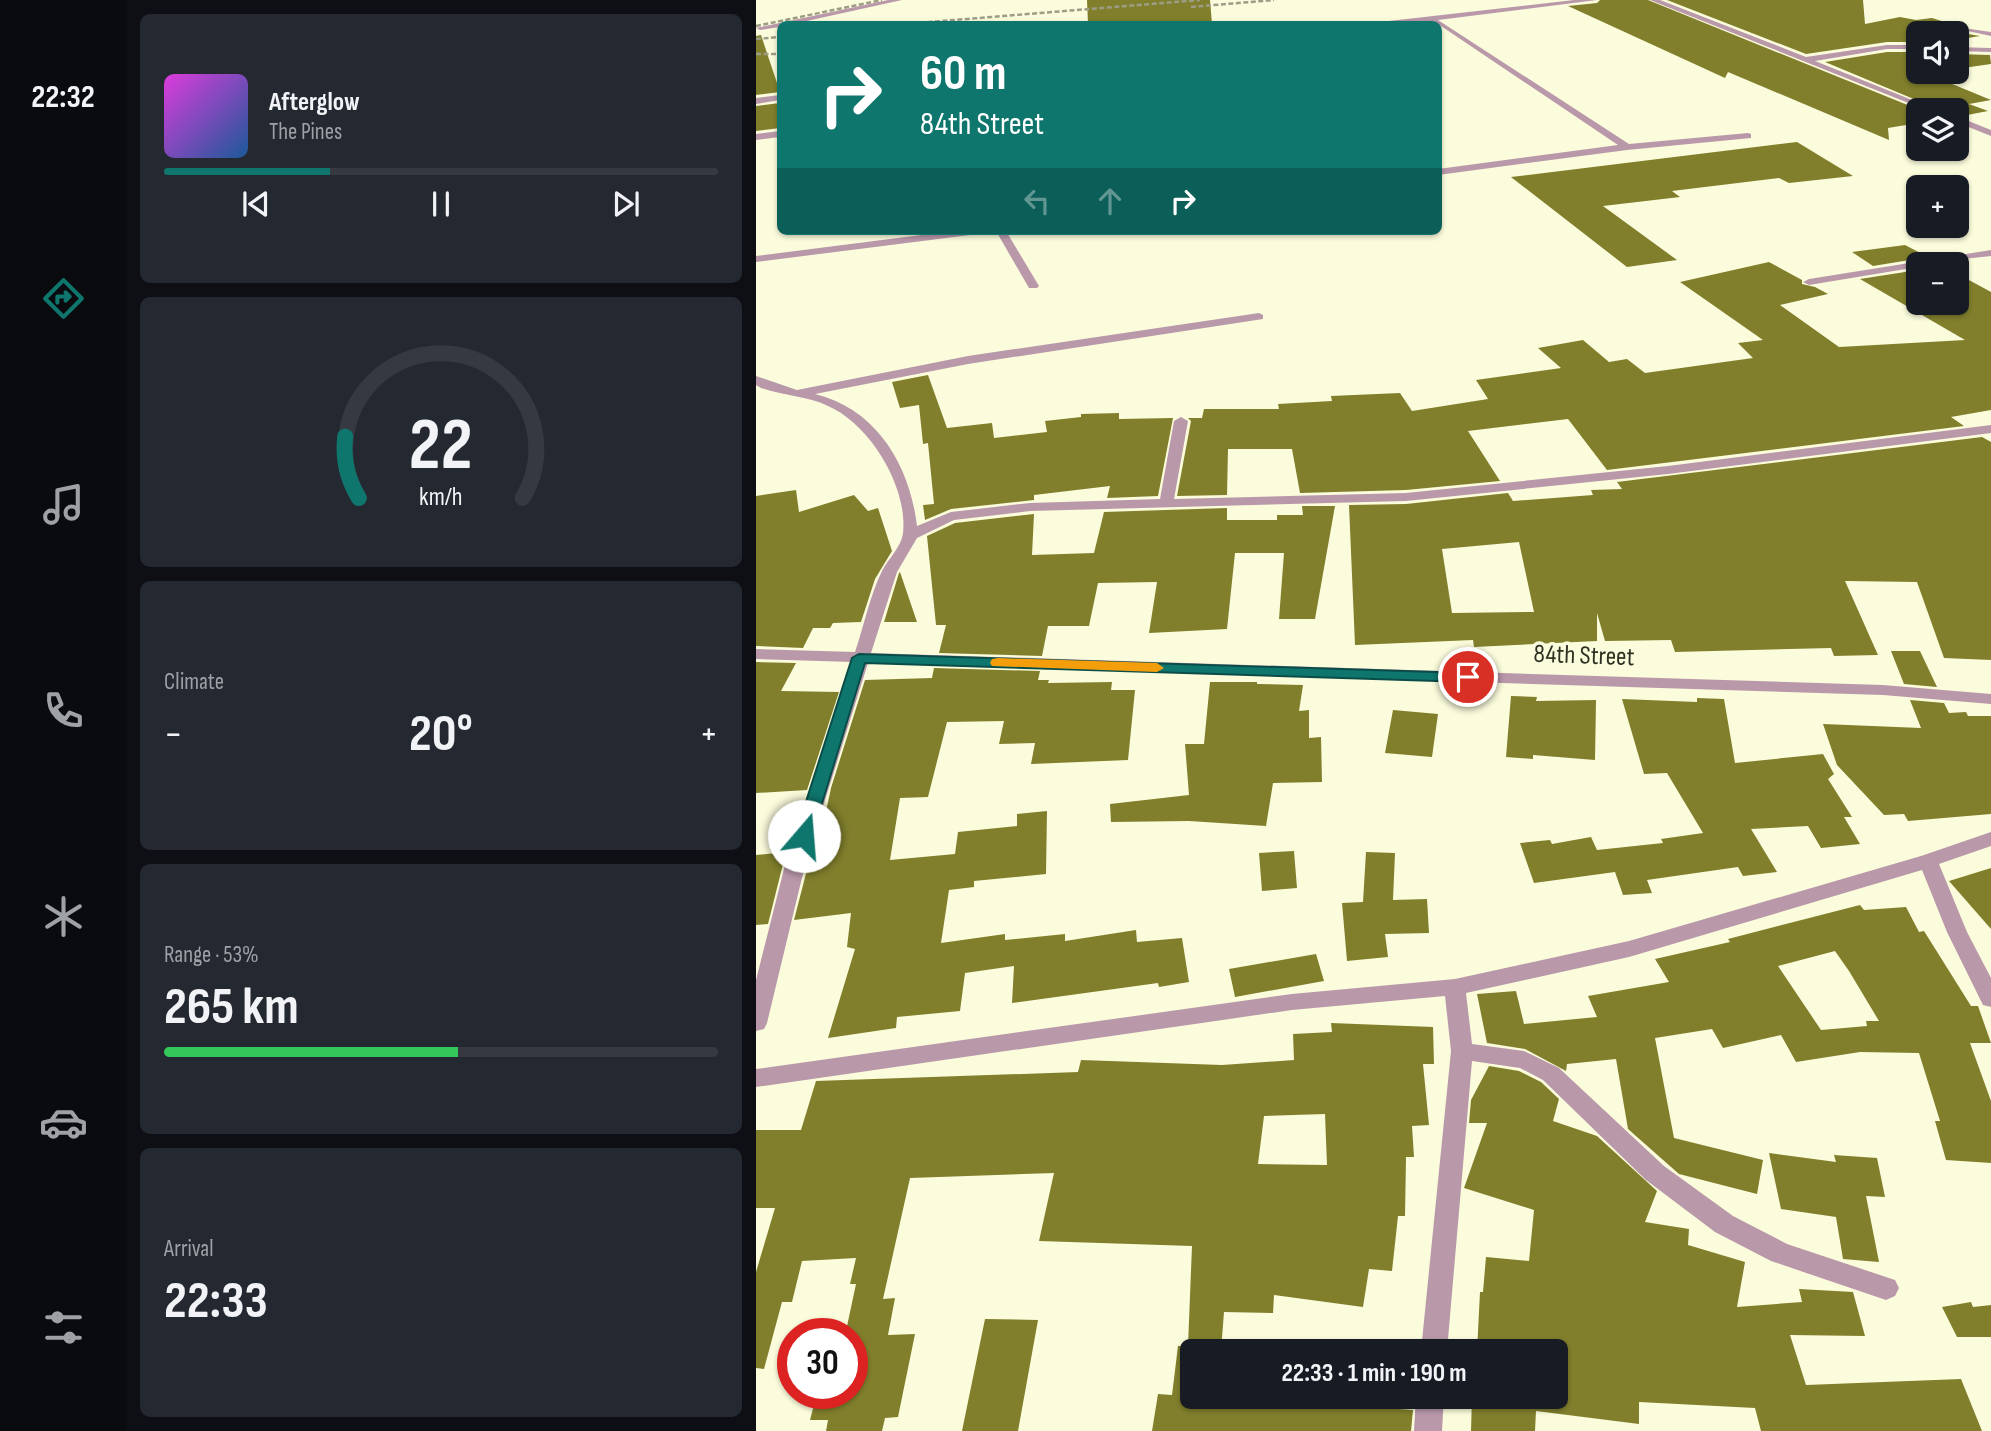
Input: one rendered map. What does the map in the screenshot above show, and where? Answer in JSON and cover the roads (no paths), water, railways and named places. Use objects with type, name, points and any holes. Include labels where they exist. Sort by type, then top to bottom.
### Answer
[{"type":"street","points":[[801,21],[898,0]]},
{"type":"street","points":[[1412,21],[1593,0]]},
{"type":"street","points":[[1654,0],[1906,100]]},
{"type":"street","points":[[760,28],[777,26]]},
{"type":"street","points":[[1442,26],[1626,147]]},
{"type":"street","points":[[1804,60],[1875,49],[1906,48]]},
{"type":"street","points":[[1969,49],[1991,50]]},
{"type":"street","points":[[756,101],[777,98]]},
{"type":"street","points":[[1969,124],[1991,132]]},
{"type":"street","points":[[756,137],[777,134]]},
{"type":"street","points":[[1442,171],[1626,147],[1748,136]]},
{"type":"street","points":[[756,259],[946,235]]},
{"type":"street","points":[[1003,235],[1034,286]]},
{"type":"street","points":[[1809,282],[1991,253]]},
{"type":"street","points":[[796,394],[884,373],[981,356],[1259,317]]},
{"type":"street","points":[[756,380],[768,388],[833,403],[861,422],[889,454],[905,493],[911,535]]},
{"type":"street","points":[[1166,503],[1181,421]]},
{"type":"street","points":[[756,1023],[796,861],[859,658],[889,572],[911,535],[951,516],[1030,507],[1314,501],[1461,492],[1668,470],[1991,429]]},
{"type":"street","name":"84th Street","points":[[756,654],[1883,690],[1991,699]]},
{"type":"street","points":[[756,1078],[1292,1002],[1455,987],[1629,949],[1928,862],[1991,839]]},
{"type":"street","points":[[1928,862],[1962,944],[1991,999]]},
{"type":"street","points":[[1435,1339],[1462,1051],[1455,987]]},
{"type":"street","points":[[1462,1051],[1524,1060],[1551,1074],[1655,1173],[1724,1224],[1780,1253],[1886,1288]]},
{"type":"street","points":[[1428,1431],[1429,1409]]},
{"type":"lane","points":[[1969,30],[1991,34]]},
{"type":"railway","points":[[780,21],[882,0]]},
{"type":"railway","points":[[942,21],[1200,0]]},
{"type":"railway","points":[[1191,7],[1274,0]]},
{"type":"railway","points":[[756,26],[777,22]]},
{"type":"railway","points":[[756,39],[777,37]]},
{"type":"railway","points":[[756,54],[777,54]]}]
